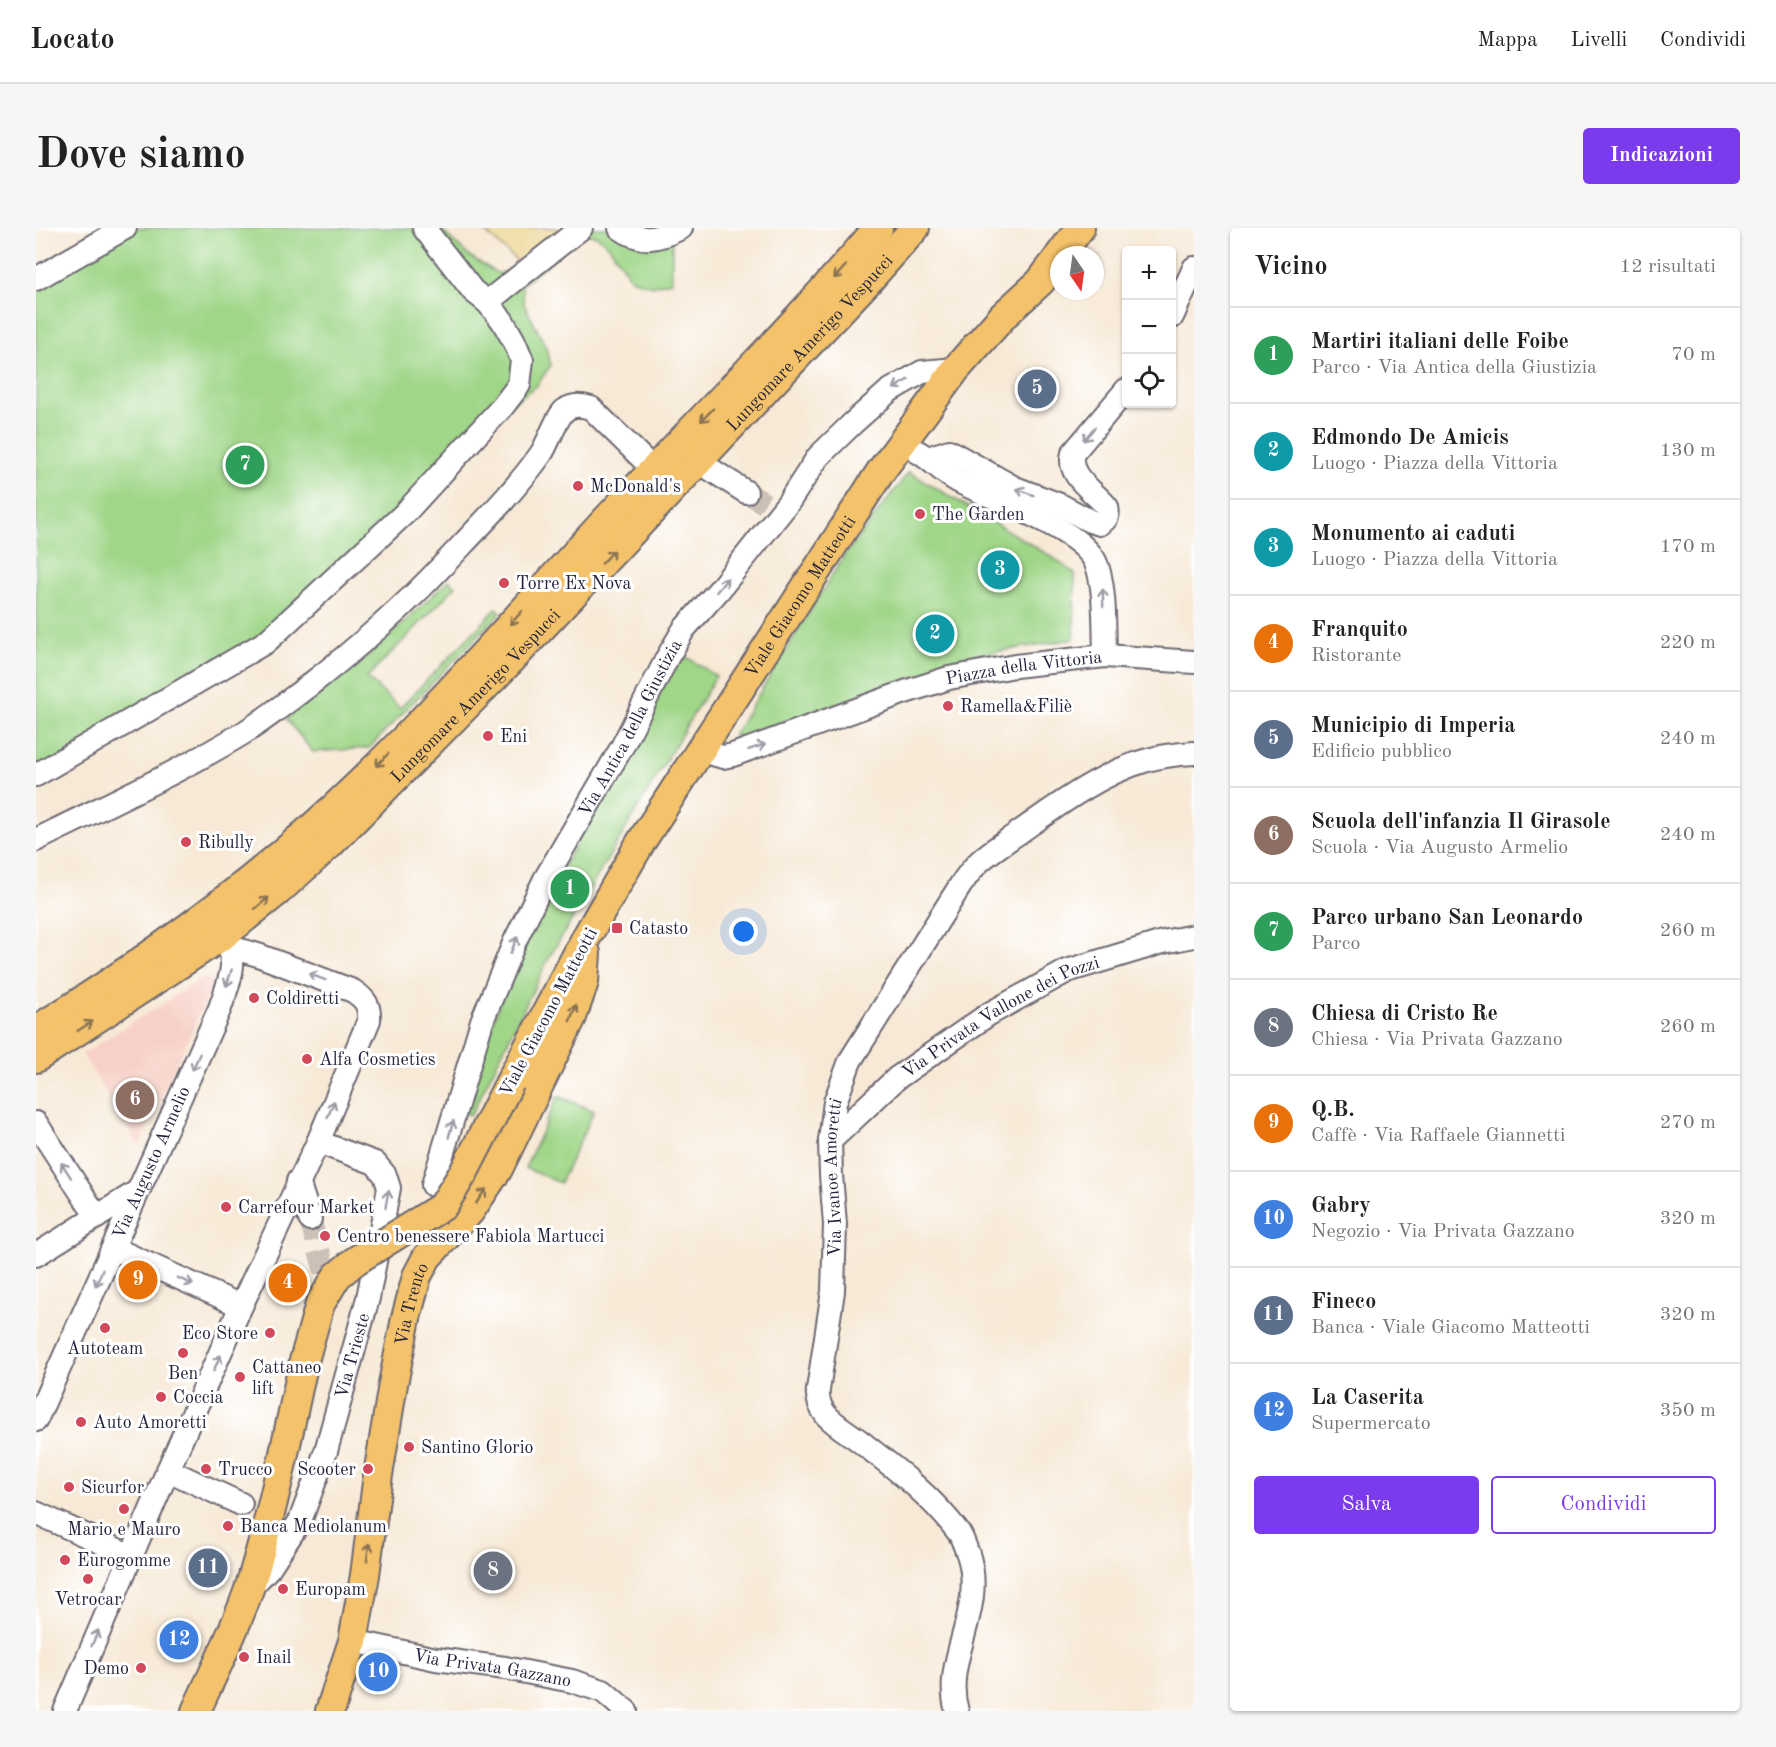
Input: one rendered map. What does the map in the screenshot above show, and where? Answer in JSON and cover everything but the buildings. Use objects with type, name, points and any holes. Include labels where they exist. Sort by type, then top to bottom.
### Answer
[{"type":"main road","name":"Lungomare Amerigo Vespucci","points":[[37,1051],[89,998],[178,937],[235,893],[357,786],[469,670],[842,270],[878,228]]},
{"type":"main road","name":"Lungomare Amerigo Vespucci","points":[[37,1051],[226,941],[330,844],[512,659],[699,462],[915,228]]},
{"type":"main road","name":"Viale Giacomo Matteotti","points":[[1067,246],[1080,228]]},
{"type":"main road","name":"Viale Giacomo Matteotti","points":[[196,1711],[248,1590],[272,1508],[304,1361],[320,1304],[337,1276],[355,1261],[443,1206],[464,1172],[587,936],[641,842],[881,471],[980,340],[1040,282],[1050,269]]},
{"type":"main road","points":[[226,941],[219,928],[221,914],[235,893]]},
{"type":"main road","points":[[178,937],[201,929],[214,931],[226,941]]},
{"type":"main road","name":"Via Trento","points":[[330,1711],[353,1641],[393,1384],[406,1318],[426,1245],[457,1227],[498,1169],[572,1017],[584,982],[587,936]]},
{"type":"main road","points":[[532,1041],[543,1049],[549,1066]]},
{"type":"street","points":[[36,279],[125,228]]},
{"type":"street","points":[[36,775],[266,642],[405,513],[519,386],[522,360],[502,320],[487,302],[473,291],[424,228]]},
{"type":"street","points":[[487,302],[581,228]]},
{"type":"street","points":[[620,228],[628,234],[650,240],[681,228]]},
{"type":"street","points":[[1176,307],[1194,268]]},
{"type":"street","name":"Via Antica della Giustizia","points":[[434,1185],[482,1021],[515,941],[545,879],[622,747],[680,627],[719,590],[788,503],[818,457],[853,423],[889,391],[922,372],[956,369]]},
{"type":"street","points":[[928,458],[949,451],[1014,488],[1100,524],[1109,514],[1107,507],[1077,476],[1072,465],[1072,458],[1073,453],[1122,395]]},
{"type":"street","points":[[36,840],[155,782],[219,747],[267,718],[345,658],[436,572],[484,521],[541,454],[560,416],[571,407],[591,408],[654,470]]},
{"type":"street","name":"Piazza della Vittoria","points":[[701,751],[723,757],[733,755],[949,678],[1015,666],[1105,656],[1102,585],[1096,563],[1086,548],[1043,521],[958,481],[936,467],[928,458],[903,443]]},
{"type":"street","points":[[699,462],[746,492]]},
{"type":"street","points":[[1105,656],[1194,662]]},
{"type":"street","name":"Via Ivanoe Amoretti","points":[[957,1711],[953,1680],[974,1588],[970,1560],[960,1535],[937,1507],[907,1479],[866,1445],[832,1421],[822,1409],[819,1401],[818,1390],[833,1291],[835,1224],[830,1141],[836,1102],[850,1061],[960,886],[978,863],[1091,785],[1124,768],[1165,756],[1194,753]]},
{"type":"street","name":"Via Privata Vallone dei Pozzi","points":[[830,1141],[897,1078],[989,1014],[1067,971],[1163,942],[1194,936]]},
{"type":"street","points":[[65,1711],[168,1470],[298,1181],[318,1142],[369,1020],[368,1004],[353,991],[226,941]]},
{"type":"street","name":"Via Augusto Armelio","points":[[36,1420],[220,1008],[233,968],[226,941]]},
{"type":"street","points":[[36,1123],[97,1217]]},
{"type":"street","name":"Via Trieste","points":[[248,1590],[269,1568],[300,1521],[326,1451],[368,1298],[389,1188],[386,1175],[375,1163],[318,1142]]},
{"type":"street","points":[[298,1181],[310,1219]]},
{"type":"street","points":[[36,1255],[138,1191]]},
{"type":"street","points":[[113,1248],[241,1306]]},
{"type":"street","points":[[326,1275],[368,1298]]},
{"type":"street","points":[[168,1470],[241,1504]]},
{"type":"street","points":[[36,1513],[131,1556]]},
{"type":"street","name":"Via Privata Gazzano","points":[[353,1641],[436,1659],[505,1668],[572,1681],[603,1691],[626,1711]]},
{"type":"shaded area","points":[[206,978],[211,981],[212,987],[139,1146],[82,1054]]},
{"type":"green space","points":[[102,228],[439,228],[469,256],[497,273],[520,271],[572,228],[672,228],[672,281],[652,286],[631,279],[610,247],[597,236],[584,234],[522,285],[524,304],[546,347],[551,365],[537,385],[506,408],[269,647],[36,784],[36,268]]},
{"type":"green space","points":[[909,472],[1052,557],[1075,574],[1074,639],[976,655],[745,737],[733,736],[844,556]]},
{"type":"green space","points":[[449,580],[456,586],[367,678],[400,708],[497,608],[501,612],[369,748],[313,752],[286,719],[352,664],[355,666],[378,647]]},
{"type":"green space","points":[[682,654],[716,676],[549,958],[471,1115],[461,1113],[519,948],[647,713]]},
{"type":"green space","points":[[558,1096],[594,1111],[560,1183],[525,1168]]},
{"type":"sand","points":[[481,228],[557,228],[561,237],[519,271],[518,262]]},
{"type":"tunnel","points":[[746,492],[779,513]]},
{"type":"tunnel","points":[[310,1219],[326,1275]]},
{"type":"place","name":"Municipio di Imperia","points":[[1037,389]]},
{"type":"place","name":"Parco urbano San Leonardo","points":[[245,465]]},
{"type":"place","name":"McDonald's","points":[[578,486]]},
{"type":"place","name":"The Garden","points":[[920,514]]},
{"type":"place","name":"Monumento ai caduti","points":[[1000,570]]},
{"type":"place","name":"Torre Ex Nova","points":[[504,583]]},
{"type":"place","name":"Edmondo De Amicis","points":[[935,634]]},
{"type":"place","name":"Ramella&Filiè","points":[[948,706]]},
{"type":"place","name":"Eni","points":[[488,736]]},
{"type":"place","name":"Ribully","points":[[186,842]]},
{"type":"place","name":"Martiri italiani delle Foibe","points":[[570,889]]},
{"type":"place","name":"Catasto","points":[[617,928]]},
{"type":"place","name":"Coldiretti","points":[[254,998]]},
{"type":"place","name":"Alfa Cosmetics","points":[[307,1059]]},
{"type":"place","name":"Scuola dell'infanzia Il Girasole","points":[[135,1100]]},
{"type":"place","name":"Carrefour Market","points":[[226,1207]]},
{"type":"place","name":"Centro benessere Fabiola Martucci","points":[[325,1236]]},
{"type":"place","name":"Q.B.","points":[[138,1280]]},
{"type":"place","name":"Franquito","points":[[288,1283]]},
{"type":"place","name":"Autoteam","points":[[105,1328]]},
{"type":"place","name":"Eco Store","points":[[270,1333]]},
{"type":"place","name":"Ben","points":[[183,1353]]},
{"type":"place","name":"Cattaneo lift","points":[[240,1377]]},
{"type":"place","name":"Coccia","points":[[161,1397]]},
{"type":"place","name":"Auto Amoretti","points":[[81,1422]]},
{"type":"place","name":"Santino Glorio","points":[[409,1447]]},
{"type":"place","name":"Trucco","points":[[206,1469]]},
{"type":"place","name":"Scooter","points":[[368,1469]]},
{"type":"place","name":"Sicurfor","points":[[69,1487]]},
{"type":"place","name":"Mario e Mauro","points":[[124,1509]]},
{"type":"place","name":"Banca Mediolanum","points":[[228,1526]]},
{"type":"place","name":"Eurogomme","points":[[65,1560]]},
{"type":"place","name":"Fineco","points":[[208,1568]]},
{"type":"place","name":"Chiesa di Cristo Re","points":[[493,1571]]},
{"type":"place","name":"Vetrocar","points":[[88,1579]]},
{"type":"place","name":"Europam","points":[[283,1589]]},
{"type":"place","name":"La Caserita","points":[[179,1640]]},
{"type":"place","name":"Inail","points":[[244,1657]]},
{"type":"place","name":"Demo","points":[[141,1668]]},
{"type":"place","name":"Gabry","points":[[378,1672]]}]
